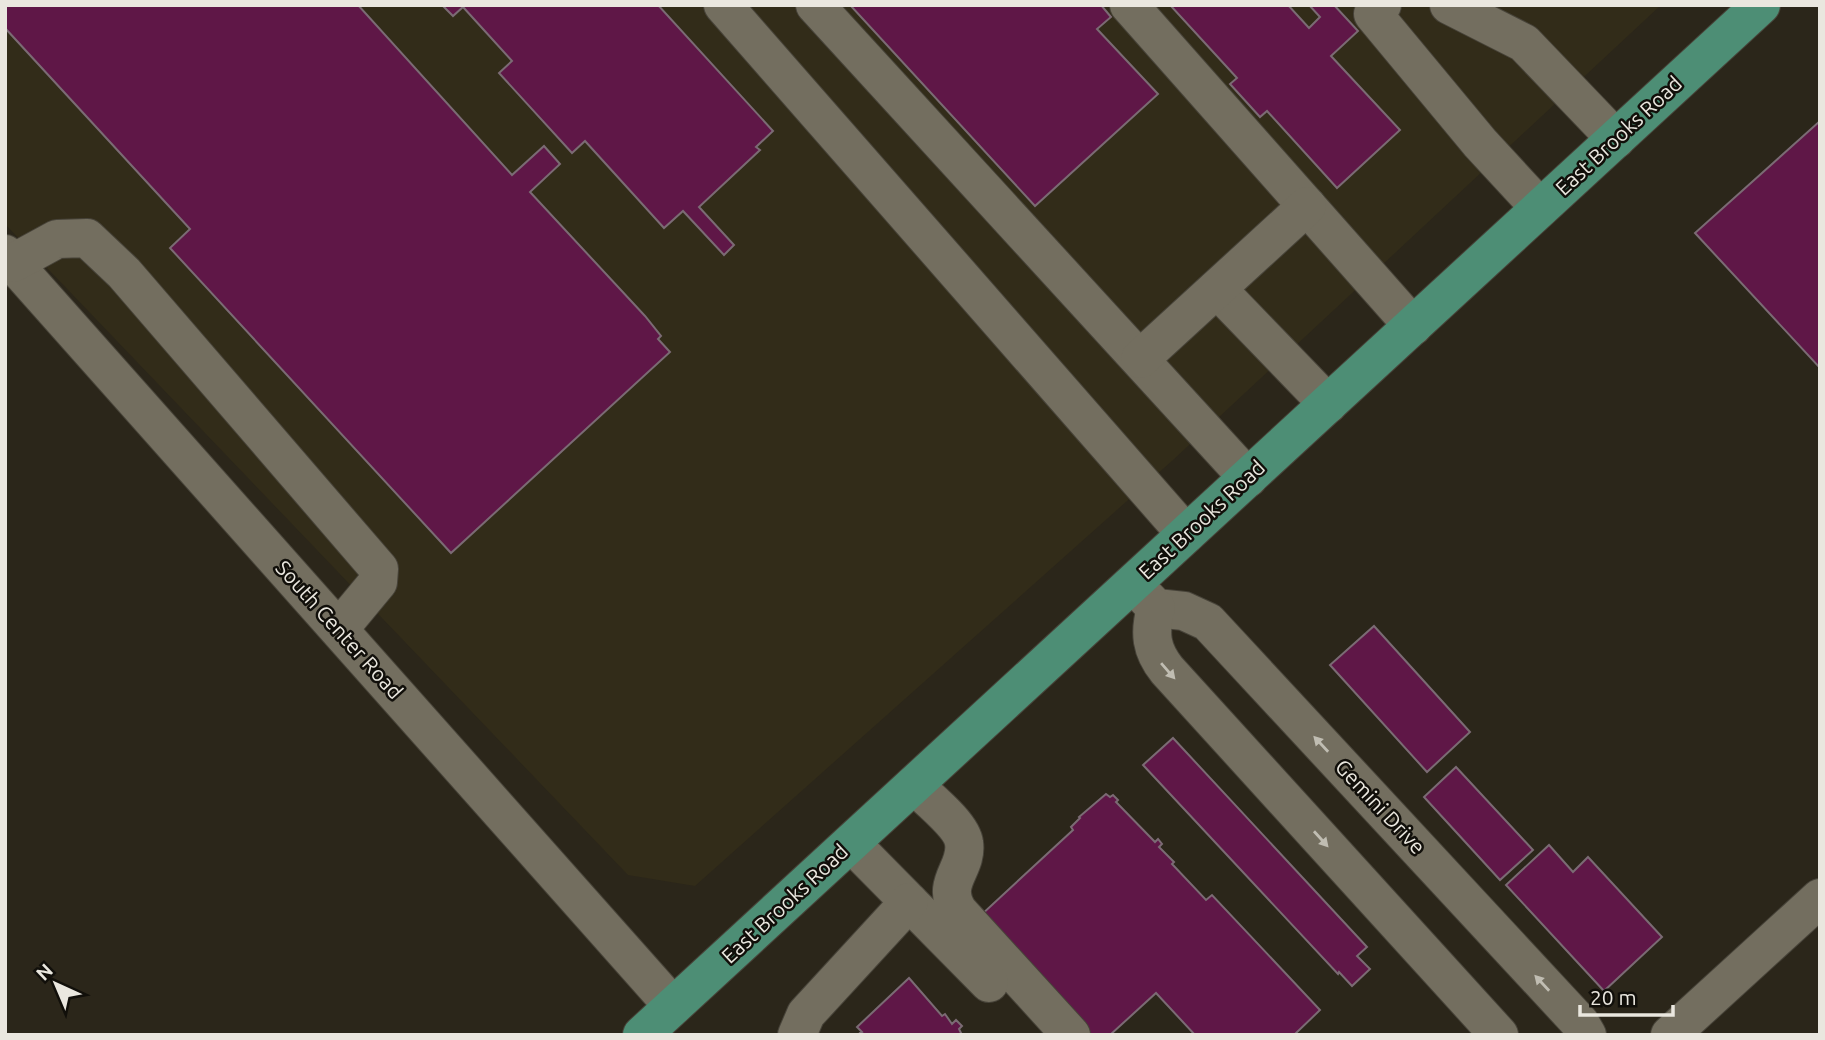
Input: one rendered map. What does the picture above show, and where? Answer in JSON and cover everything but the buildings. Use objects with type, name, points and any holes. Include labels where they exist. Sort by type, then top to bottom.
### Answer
[{"type":"main road","name":"East Brooks Road","points":[[642,1035],[914,785],[1145,596],[1186,534],[1761,5]]},
{"type":"street","points":[[723,5],[1186,534]]},
{"type":"street","points":[[815,5],[1248,478]]},
{"type":"street","points":[[1129,5],[1413,326]]},
{"type":"street","points":[[1382,5],[1373,14],[1480,143],[1540,208]]},
{"type":"street","points":[[1449,5],[1524,43],[1616,139]]},
{"type":"street","points":[[1140,359],[1307,206]]},
{"type":"street","points":[[9,259],[57,239],[87,239],[124,273],[379,569],[378,582],[339,629]]},
{"type":"street","name":"South Center Road","points":[[9,259],[673,1006]]},
{"type":"street","points":[[1217,289],[1328,404]]},
{"type":"street","points":[[1145,596],[1152,622],[1153,649],[1167,670],[1499,1035]]},
{"type":"street","name":"Gemini Drive","points":[[1145,596],[1208,622],[1580,1023],[1587,1035]]},
{"type":"street","points":[[797,1035],[806,1014],[929,905],[954,877],[964,853],[964,842],[958,830],[914,785]]},
{"type":"street","points":[[851,844],[929,905],[1039,1035]]},
{"type":"street","points":[[1670,1035],[1820,898]]},
{"type":"street","points":[[929,905],[958,911],[1071,1035]]},
{"type":"shaded area","points":[[5,5],[1661,5],[1173,460],[695,886],[628,875],[5,224]]}]
